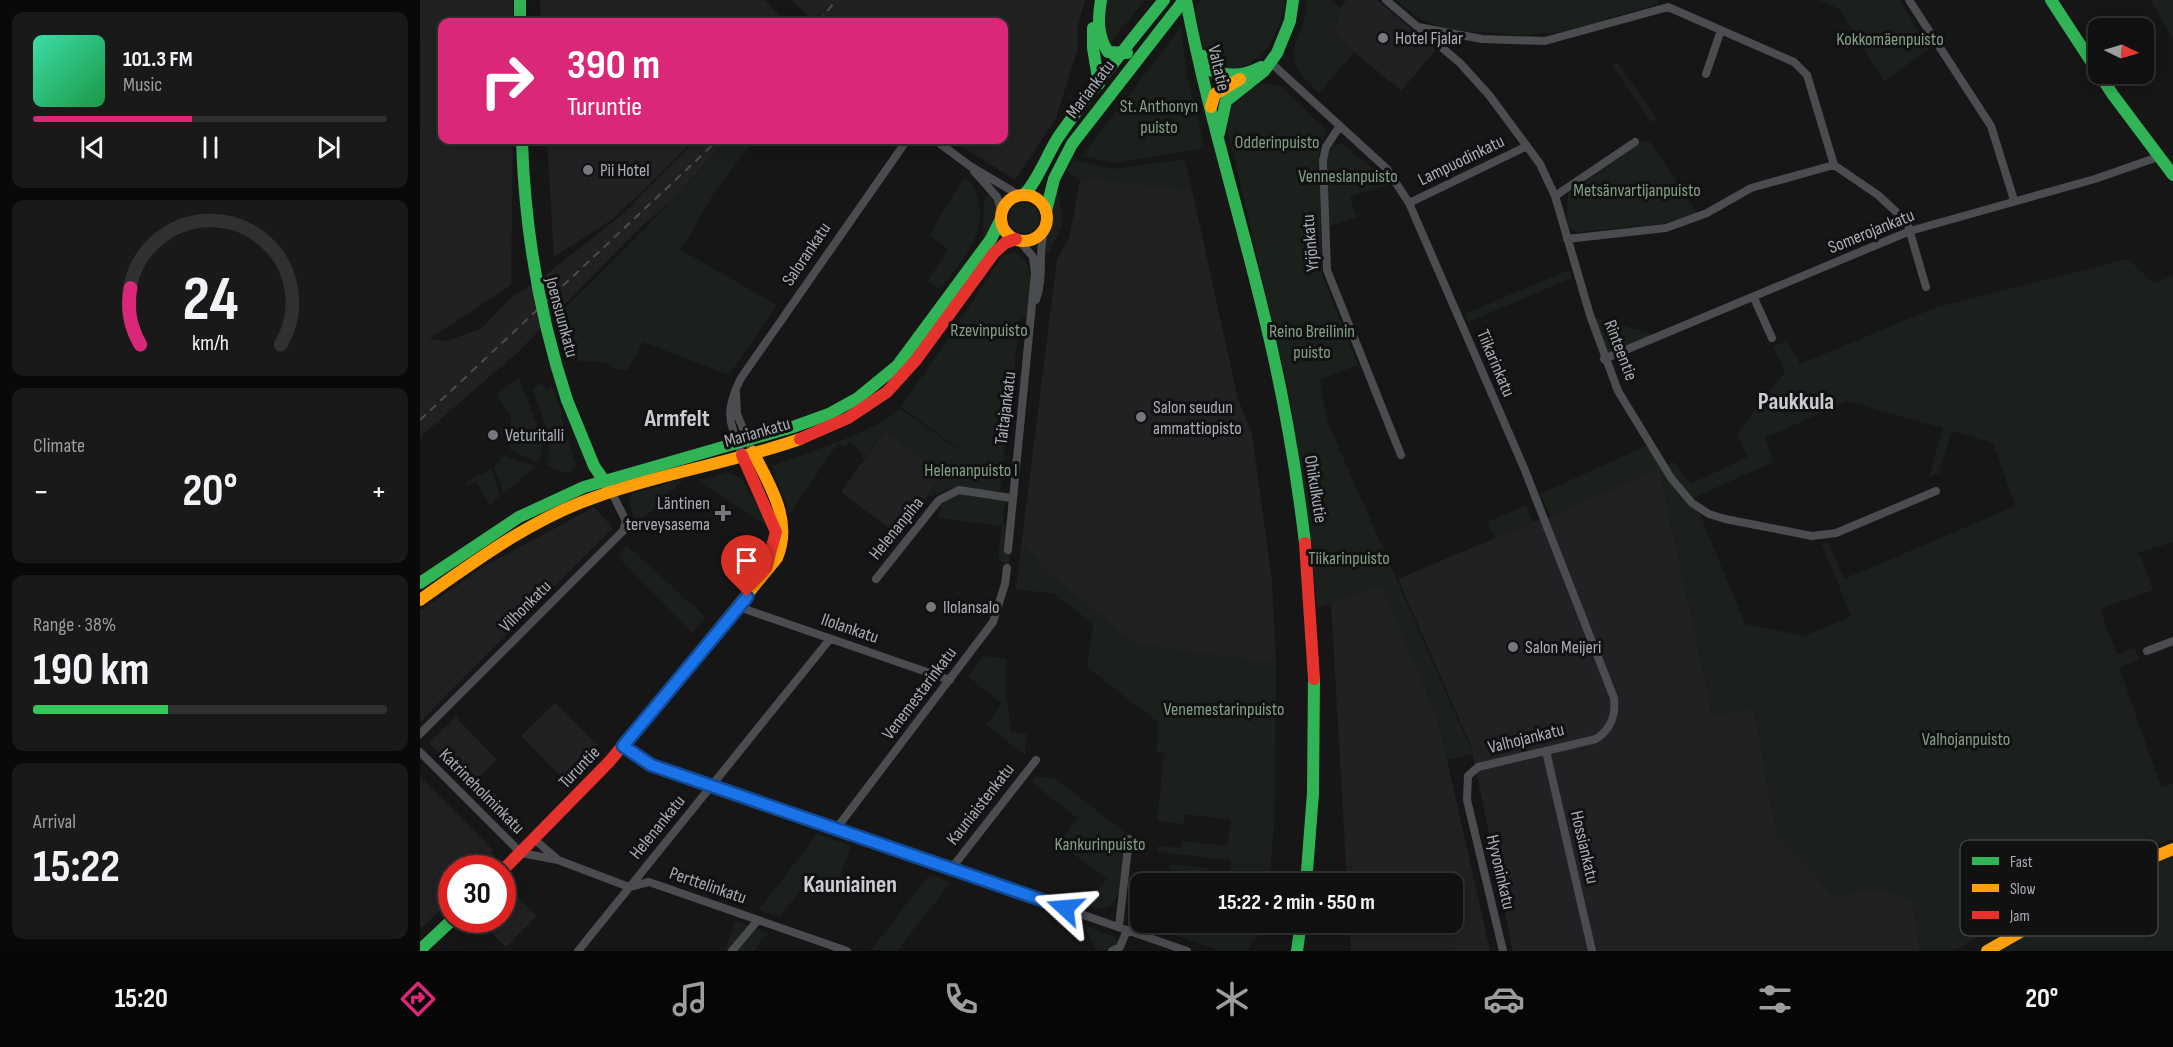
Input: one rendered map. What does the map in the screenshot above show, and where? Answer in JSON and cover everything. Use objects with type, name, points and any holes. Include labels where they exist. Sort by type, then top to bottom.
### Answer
[{"type":"main road","points":[[520,0],[520,18]]},
{"type":"main road","points":[[1100,0],[1098,26],[1102,44],[1108,52],[1121,54],[1141,52]]},
{"type":"main road","points":[[1099,84],[1092,37],[1100,0]]},
{"type":"main road","name":"Mariankatu","points":[[1021,195],[1033,185],[1045,157],[1164,0]]},
{"type":"main road","name":"Mariankatu","points":[[1046,211],[1061,162],[1141,52],[1185,0]]},
{"type":"main road","name":"Valtatie","points":[[1185,0],[1218,144]]},
{"type":"main road","points":[[1218,144],[1226,101],[1256,78],[1270,62],[1284,38],[1293,11],[1293,0]]},
{"type":"main road","points":[[2051,0],[2113,95],[2173,175]]},
{"type":"main road","points":[[1193,35],[1210,70],[1227,77],[1246,75]]},
{"type":"main road","points":[[1210,110],[1215,94],[1270,62]]},
{"type":"main road","name":"Joensuunkatu","points":[[522,144],[527,241],[532,278],[544,331],[567,400],[594,466],[612,493]]},
{"type":"main road","name":"Ohikulkutie","points":[[1218,144],[1271,345],[1305,531],[1314,647],[1314,781],[1307,873]]},
{"type":"main road","points":[[1021,195],[1037,199],[1046,211],[1045,227],[1035,238],[1018,240],[1005,231],[1001,216],[1008,201],[1021,195]]},
{"type":"main road","name":"Mariankatu","points":[[420,583],[519,517],[604,481],[829,414],[883,380],[897,366],[991,239],[1001,216]]},
{"type":"main road","name":"Mariankatu","points":[[420,600],[536,523],[594,498],[748,454],[834,425],[887,393],[907,372],[994,253],[1005,243],[1018,240]]},
{"type":"main road","name":"Turuntie","points":[[516,858],[623,746],[739,607],[782,550],[786,532],[784,520],[748,454]]},
{"type":"main road","points":[[2158,855],[2173,849]]},
{"type":"main road","points":[[424,946],[438,933]]},
{"type":"main road","points":[[1297,951],[1299,933]]},
{"type":"main road","points":[[1987,951],[2013,936]]},
{"type":"street","name":"Rinteentie","points":[[1386,0],[1460,63],[1490,95],[1540,164],[1555,196],[1604,359],[1624,401],[1671,478],[1692,503],[1709,514],[1782,532],[1822,536],[1836,533],[1936,491]]},
{"type":"street","points":[[1909,0],[1991,126],[2014,200]]},
{"type":"street","points":[[1418,27],[1482,39],[1545,41],[1668,7],[1800,66],[1809,80],[1834,165],[1878,195],[1907,222],[1926,287]]},
{"type":"street","points":[[1706,74],[1721,30]]},
{"type":"street","name":"Tiikarinkatu","points":[[1270,62],[1387,169],[1409,203],[1524,468],[1605,669],[1614,698],[1615,711],[1611,723]]},
{"type":"street","name":"Yrjönkatu","points":[[1339,127],[1323,160],[1327,270],[1401,455]]},
{"type":"street","points":[[1555,196],[1635,142]]},
{"type":"street","name":"Salorankatu","points":[[748,454],[742,440],[737,414],[736,388],[810,277],[904,144]]},
{"type":"street","points":[[940,144],[970,166],[1021,195]]},
{"type":"street","name":"Lampuodinkatu","points":[[1409,203],[1527,146]]},
{"type":"street","name":"Somerojankatu","points":[[1604,359],[1910,231],[2094,179],[2158,157]]},
{"type":"street","points":[[1567,239],[1666,228],[1707,213],[1751,188],[1834,165]]},
{"type":"street","points":[[970,166],[997,197],[1001,216]]},
{"type":"street","name":"Taitajankatu","points":[[1034,306],[1042,278],[1041,244],[1045,227]]},
{"type":"street","name":"Taitajankatu","points":[[1008,550],[1011,498],[1034,306],[1034,261],[1018,240]]},
{"type":"street","points":[[1754,298],[1772,338]]},
{"type":"street","name":"Helenanpiha","points":[[876,579],[939,500],[960,490],[1011,498]]},
{"type":"street","name":"Vilhonkatu","points":[[420,734],[623,531],[626,521],[612,493]]},
{"type":"street","name":"Venemestarinkatu","points":[[836,829],[993,622],[1005,584],[1007,568]]},
{"type":"street","name":"Ilolankatu","points":[[739,607],[950,680]]},
{"type":"street","name":"Helenankatu","points":[[578,951],[830,639]]},
{"type":"street","points":[[2147,651],[2173,641]]},
{"type":"street","name":"Valhojankatu","points":[[1467,800],[1468,776],[1478,767],[1596,739],[1611,723]]},
{"type":"street","points":[[623,746],[651,765],[1186,951]]},
{"type":"street","name":"Hossiankatu","points":[[1546,751],[1592,951]]},
{"type":"street","name":"Katrineholminkatu","points":[[420,753],[521,853]]},
{"type":"street","name":"Kauniaistenkatu","points":[[951,869],[1036,760]]},
{"type":"street","name":"Hyvoninkatu","points":[[1467,800],[1503,951]]},
{"type":"street","points":[[1112,951],[1120,947],[1123,928],[1129,838]]},
{"type":"street","name":"Perttelinkatu","points":[[534,839],[558,860]]},
{"type":"street","name":"Perttelinkatu","points":[[521,853],[558,860],[629,886],[649,882],[847,951]]},
{"type":"street","points":[[732,951],[758,920]]},
{"type":"shaded area","points":[[420,0],[513,0],[513,18],[438,18],[438,144],[513,144],[511,285],[429,339],[446,341],[481,329],[508,300],[548,273],[624,213],[692,144],[723,144],[675,197],[640,228],[517,353],[420,437]]},
{"type":"shaded area","points":[[540,0],[764,0],[782,18],[541,18]]},
{"type":"shaded area","points":[[792,0],[1085,0],[1077,30],[1078,48],[1056,118],[1015,180],[957,144],[1008,144],[1008,18],[809,18]]},
{"type":"shaded area","points":[[1346,0],[1377,0],[1436,50],[1401,91],[1333,34],[1340,8]]},
{"type":"shaded area","points":[[547,144],[691,144],[613,219],[554,257]]},
{"type":"shaded area","name":"Salon seudun ammattiopisto","points":[[1096,179],[1192,190],[1238,399],[1252,434],[1272,581],[1276,663],[1136,645],[1047,572],[1025,547],[1021,547],[1057,259],[1069,238],[1080,181]]},
{"type":"shaded area","points":[[885,431],[944,474],[898,535],[841,492]]},
{"type":"shaded area","points":[[1659,467],[1713,715],[1754,708],[1777,835],[1835,896],[1878,889],[1912,898],[1920,951],[1513,951],[1471,746],[1398,579],[1533,522],[1551,517]]},
{"type":"shaded area","points":[[594,507],[613,528],[420,722],[420,611],[483,567]]},
{"type":"shaded area","points":[[1381,584],[1438,719],[1490,951],[1351,951],[1350,933],[1463,933],[1463,873],[1346,873],[1331,603]]},
{"type":"shaded area","points":[[555,703],[598,745],[563,779],[521,736]]},
{"type":"shaded area","points":[[456,717],[497,760],[467,788],[456,777],[459,774],[429,743]]},
{"type":"shaded area","points":[[420,777],[493,850],[491,853],[493,855],[438,855],[438,912],[423,927],[420,925]]},
{"type":"shaded area","points":[[516,896],[537,916],[506,947],[491,933],[516,933]]},
{"type":"green space","points":[[1107,0],[1145,0],[1108,45],[1103,33]]},
{"type":"green space","points":[[1202,0],[1285,0],[1277,30],[1261,55],[1250,64],[1237,68],[1223,68],[1207,61],[1194,10]]},
{"type":"green space","points":[[1307,0],[1331,0],[1340,8],[1333,34],[1354,53],[1319,93],[1297,67],[1294,57],[1294,48],[1305,16]]},
{"type":"green space","points":[[1396,0],[1657,0],[1658,4],[1562,32],[1520,35],[1451,30],[1419,19]]},
{"type":"green space","name":"Kokkomäenpuisto","points":[[1819,0],[1899,0],[1930,49],[1884,81],[1839,9]]},
{"type":"green space","points":[[2150,0],[2173,0],[2173,38]]},
{"type":"green space","name":"St. Anthonyn puisto","points":[[1181,27],[1187,77],[1205,148],[1114,163],[1082,156]]},
{"type":"green space","points":[[1617,62],[1657,119],[1651,122],[1612,66]]},
{"type":"green space","points":[[1265,83],[1280,86],[1326,130],[1319,155],[1322,275],[1358,365],[1320,379],[1328,423],[1473,754],[1447,760],[1438,719],[1381,585],[1317,608],[1310,530],[1289,393],[1226,123],[1231,107],[1238,96]]},
{"type":"green space","name":"Metsänvartijanpuisto","points":[[1643,141],[1650,142],[1697,213],[1662,224],[1577,232],[1570,229],[1567,221],[1568,193]]},
{"type":"green space","name":"Venneslanpuisto","points":[[1341,143],[1376,171],[1387,185],[1350,197],[1357,217],[1327,227],[1328,155],[1332,146]]},
{"type":"green space","points":[[724,144],[751,144],[714,193],[681,250],[777,305],[729,375],[643,342],[628,370],[614,369],[603,362],[578,361],[566,320],[554,324],[553,320]]},
{"type":"green space","points":[[1074,160],[1112,169],[1185,161],[1192,190],[1096,179],[1080,181],[1067,171]]},
{"type":"green space","points":[[964,177],[974,187],[980,210],[980,222],[964,258],[940,290],[927,282],[948,249],[929,235]]},
{"type":"green space","points":[[1057,184],[1063,224],[1047,256],[1044,239]]},
{"type":"green space","points":[[990,193],[997,206],[997,212],[994,224],[983,242],[984,199]]},
{"type":"green space","points":[[1024,203],[1035,207],[1039,218],[1035,229],[1024,233],[1013,229],[1009,218],[1013,207]]},
{"type":"green space","points":[[1015,252],[1027,264],[1030,291],[1027,318],[1020,317],[1000,492],[951,488],[928,497],[944,474],[885,431],[863,460],[860,450],[849,442],[844,447],[838,443],[790,514],[772,466],[857,434],[900,409],[958,449],[984,412],[958,448],[901,407],[946,342],[953,345],[946,341],[1003,255]]},
{"type":"green space","name":"Valhojanpuisto","points":[[2128,259],[2153,283],[2173,276],[2173,542],[2139,552],[2153,590],[2100,609],[2117,655],[2135,648],[2139,660],[2119,667],[2161,787],[2173,783],[2173,839],[2158,845],[2158,840],[1960,840],[1960,936],[1982,936],[1953,951],[1920,951],[1912,898],[1878,889],[1835,896],[1777,835],[1754,709],[1713,715],[1659,467],[1551,517],[1540,494],[1648,445],[1669,482],[1699,512],[1745,624],[1804,636],[1851,616],[1822,544],[1828,542],[1844,579],[2015,506],[1993,443],[1952,431],[1939,473],[1929,477],[1943,428],[1847,401],[1765,438],[1774,462],[1693,498],[1665,465],[1674,462],[1691,484],[1747,457],[1737,434],[1785,372],[1773,347],[1787,341],[1800,364],[1934,308]]},
{"type":"green space","points":[[1569,270],[1572,278],[1468,322],[1464,314]]},
{"type":"green space","points":[[1593,317],[1660,336],[1608,355]]},
{"type":"green space","points":[[519,378],[543,441],[539,463],[510,450],[511,419],[497,394]]},
{"type":"green space","points":[[542,383],[546,390],[552,386],[562,412],[561,418],[576,465],[570,472],[565,473],[546,465],[549,455],[548,435],[533,388]]},
{"type":"green space","points":[[504,456],[536,466],[504,494],[494,468],[499,459]]},
{"type":"green space","points":[[491,469],[500,496],[487,507],[489,502],[475,482],[468,486],[466,482]]},
{"type":"green space","points":[[728,472],[741,478],[770,527],[698,481]]},
{"type":"green space","points":[[685,478],[637,525],[628,499],[632,494]]},
{"type":"green space","points":[[959,493],[1005,499],[1003,524],[1014,532],[1009,567],[998,559],[1002,526],[938,518],[942,501]]},
{"type":"green space","points":[[1526,505],[1533,522],[1495,538],[1488,522]]},
{"type":"green space","points":[[626,545],[706,617],[692,633],[618,557]]},
{"type":"green space","name":"Venemestarinpuisto","points":[[1021,547],[1025,547],[1047,572],[1136,645],[1276,663],[1275,814],[1270,873],[1229,873],[1231,860],[1158,852],[1158,846],[1181,848],[1182,841],[1227,846],[1231,820],[1185,814],[1184,824],[1157,821],[1164,753],[1156,752],[1159,723],[1087,667],[1093,624],[1055,594],[1016,589]]},
{"type":"green space","points":[[983,656],[1007,659],[1005,680],[1011,732],[1027,734],[1025,755],[986,725],[1002,704],[968,676]]},
{"type":"green space","name":"Kankurinpuisto","points":[[1035,776],[1055,778],[1125,833],[1119,894],[1110,907],[1097,909],[1070,900],[1090,897],[1107,879],[1059,843],[1077,818],[1030,781]]},
{"type":"green space","points":[[817,834],[851,846],[835,892],[807,882],[779,917],[759,910]]},
{"type":"green space","points":[[2173,855],[2173,951],[1999,951],[2025,936],[2158,936],[2158,861]]},
{"type":"green space","points":[[1170,864],[1208,868],[1207,873],[1169,873]]},
{"type":"green space","points":[[930,874],[951,882],[897,951],[871,950]]},
{"type":"green space","points":[[735,921],[768,933],[753,951],[725,951]]},
{"type":"green space","points":[[1083,925],[1113,936],[1121,943],[1104,951],[1097,951]]},
{"type":"green space","points":[[1168,933],[1222,935],[1222,933],[1261,933],[1246,951],[1222,951]]},
{"type":"railway","points":[[822,18],[836,0]]},
{"type":"railway","points":[[420,420],[714,144]]},
{"type":"traffic: fast","points":[[520,0],[520,18]]},
{"type":"traffic: fast","points":[[1101,0],[1099,27],[1104,46],[1108,52],[1127,53]]},
{"type":"traffic: fast","points":[[1023,195],[1033,184],[1055,143],[1072,118],[1164,0]]},
{"type":"traffic: fast","points":[[1046,211],[1054,179],[1072,144],[1184,0]]},
{"type":"traffic: fast","points":[[1186,0],[1205,87],[1261,302],[1276,369],[1291,443],[1305,543]]},
{"type":"traffic: fast","points":[[1219,133],[1226,101],[1264,71],[1277,53],[1290,21],[1293,0]]},
{"type":"traffic: fast","points":[[2051,0],[2113,95],[2173,175]]},
{"type":"traffic: fast","points":[[1093,28],[1093,48],[1099,84]]},
{"type":"traffic: fast","points":[[1203,56],[1210,70],[1223,74],[1242,74],[1261,67]]},
{"type":"traffic: fast","points":[[522,144],[526,208],[535,272],[541,304],[567,400]]},
{"type":"traffic: fast","points":[[420,583],[519,517],[584,487],[793,427],[829,414],[858,398],[897,366],[991,239],[1001,219]]},
{"type":"traffic: fast","points":[[567,400],[594,466],[607,485]]},
{"type":"traffic: fast","points":[[1307,873],[1313,793],[1314,679]]},
{"type":"traffic: fast","points":[[420,950],[438,933]]},
{"type":"traffic: fast","points":[[1297,951],[1299,933]]},
{"type":"traffic: slow","points":[[1211,107],[1215,94],[1240,79]]},
{"type":"traffic: slow","points":[[1024,195],[1040,202],[1047,218],[1040,234],[1024,241],[1008,234],[1001,218],[1008,202],[1024,195]]},
{"type":"traffic: slow","points":[[420,600],[503,543],[570,507],[619,489],[749,455],[800,439]]},
{"type":"traffic: slow","points":[[650,713],[777,558],[781,544],[781,517],[772,490],[753,452]]},
{"type":"traffic: slow","points":[[2158,855],[2173,849]]},
{"type":"traffic: slow","points":[[1987,951],[2013,936]]},
{"type":"traffic: jam","points":[[800,439],[848,418],[887,392],[916,360],[994,253],[1005,243],[1016,239]]},
{"type":"traffic: jam","points":[[742,455],[776,532],[766,568]]},
{"type":"traffic: jam","points":[[1305,543],[1314,679]]},
{"type":"traffic: jam","points":[[516,857],[609,762],[650,713]]},
{"type":"place","name":"Hotel Fjalar","points":[[1383,38]]},
{"type":"place","name":"Pii Hotel","points":[[588,170]]},
{"type":"place","name":"Salon seudun ammattiopisto","points":[[1141,417]]},
{"type":"place","name":"Veturitalli","points":[[493,435]]},
{"type":"place","name":"Läntinen terveysasema","points":[[723,513]]},
{"type":"place","name":"Ilolansalo","points":[[931,607]]},
{"type":"place","name":"Salon Meijeri","points":[[1513,647]]},
{"type":"district","name":"Paukkula","points":[[1796,401]]},
{"type":"district","name":"Armfelt","points":[[677,418]]},
{"type":"district","name":"Kauniainen","points":[[850,884]]},
{"type":"route","points":[[747,597],[623,746],[651,765],[1065,908]]},
{"type":"park label","name":"Odderinpuisto","points":[[1277,142]]},
{"type":"park label","name":"Rzevinpuisto","points":[[989,330]]},
{"type":"park label","name":"Reino Breilinin puisto","points":[[1312,341]]},
{"type":"park label","name":"Helenanpuisto I","points":[[971,470]]},
{"type":"park label","name":"Tiikarinpuisto","points":[[1349,558]]}]
